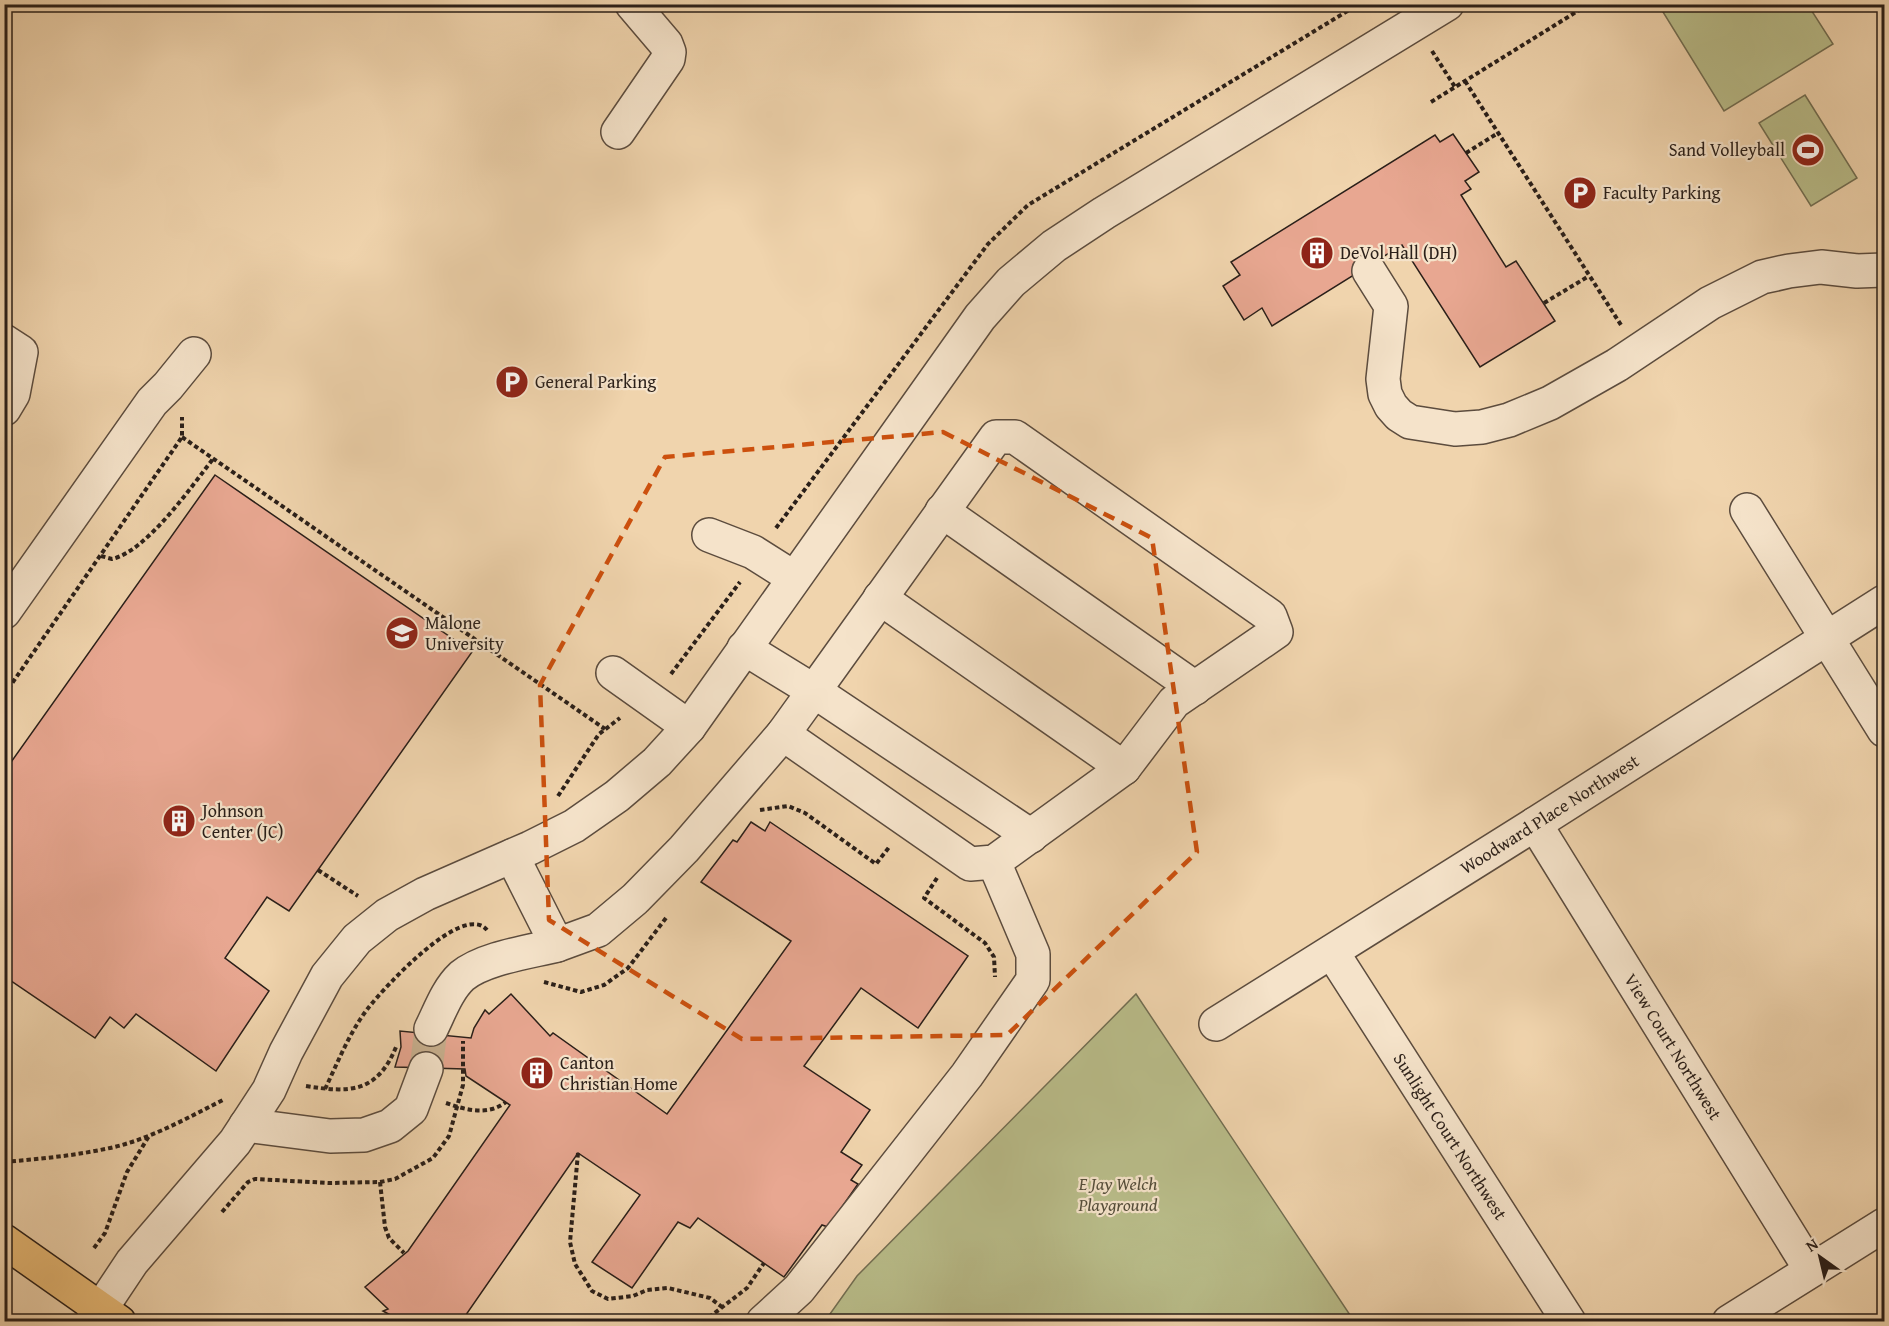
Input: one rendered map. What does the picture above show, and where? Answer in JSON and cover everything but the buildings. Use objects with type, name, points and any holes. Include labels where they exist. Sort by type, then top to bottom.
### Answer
[{"type":"main road","points":[[4,1241],[104,1317]]},
{"type":"street","points":[[618,132],[669,59],[666,44],[632,4]]},
{"type":"street","points":[[104,1317],[132,1262],[235,1142],[269,1090],[286,1052],[327,976],[357,939],[387,915],[425,894],[574,826],[617,796],[657,762],[689,727],[980,317],[1011,282],[1054,246],[1104,213],[1420,14],[1447,4]]},
{"type":"street","points":[[1369,272],[1391,306],[1383,364],[1385,394],[1391,406],[1410,422],[1455,429],[1482,428],[1509,420],[1571,392],[1617,365],[1710,303],[1762,277],[1821,267],[1857,271],[1884,270]]},
{"type":"street","points":[[4,341],[21,352],[13,394],[4,409]]},
{"type":"street","points":[[4,612],[152,402],[183,376]]},
{"type":"street","points":[[431,1029],[448,994],[463,976],[486,964],[556,945],[598,930],[635,899],[684,849],[783,734],[996,437],[1014,437],[1270,616],[1276,632],[1174,702],[1124,768],[994,862],[970,864],[783,734]]},
{"type":"street","points":[[1747,510],[1884,730]]},
{"type":"street","points":[[942,511],[1195,688]]},
{"type":"street","points":[[709,535],[758,556],[794,578]]},
{"type":"street","points":[[880,598],[1124,768]]},
{"type":"street","name":"Woodward Place Northwest","points":[[1216,1024],[1884,602]]},
{"type":"street","points":[[744,648],[814,691],[1031,836]]},
{"type":"street","points":[[613,673],[689,727]]},
{"type":"street","name":"View Court Northwest","points":[[1535,824],[1811,1270]]},
{"type":"street","points":[[512,856],[556,945]]},
{"type":"street","points":[[763,1322],[806,1280],[968,1075],[1033,980],[1033,954],[994,862]]},
{"type":"street","name":"Sunlight Court Northwest","points":[[1332,952],[1569,1322]]},
{"type":"street","points":[[246,1125],[330,1136],[364,1135],[390,1126],[411,1109],[421,1081]]},
{"type":"street","points":[[1747,1317],[1811,1270],[1884,1225]]},
{"type":"path","points":[[556,798],[599,734],[668,678],[758,556],[778,525],[988,244],[1028,205],[1359,4]]},
{"type":"path","points":[[1431,102],[1588,4]]},
{"type":"path","points":[[1465,81],[1637,351]]},
{"type":"path","points":[[1466,153],[1498,133]]},
{"type":"path","points":[[1544,303],[1590,276]]},
{"type":"path","points":[[4,695],[182,437],[183,376]]},
{"type":"path","points":[[182,437],[605,729]]},
{"type":"path","points":[[100,556],[112,559],[133,550],[167,516],[213,459]]},
{"type":"path","points":[[752,813],[788,806],[805,813],[876,864],[891,843]]},
{"type":"path","points":[[318,870],[361,898]]},
{"type":"path","points":[[928,870],[938,877],[924,898],[985,943],[994,957],[996,984]]},
{"type":"path","points":[[353,905],[366,894]]},
{"type":"path","points":[[540,981],[580,992],[604,985],[628,968],[666,916]]},
{"type":"path","points":[[217,1217],[248,1182],[255,1179],[329,1183],[380,1182],[395,1179],[433,1158],[449,1136],[463,1085],[464,1033]]},
{"type":"path","points":[[4,1161],[106,1149],[149,1135],[234,1094],[302,1085],[340,1091],[364,1086],[380,1072],[396,1047]]},
{"type":"path","points":[[421,1081],[456,1107],[476,1111],[497,1110],[506,1102]]},
{"type":"path","points":[[94,1248],[105,1233],[127,1172],[149,1135]]},
{"type":"path","points":[[578,1153],[570,1242],[575,1264],[592,1291],[608,1299],[633,1296],[647,1290],[668,1288],[710,1298],[722,1307]]},
{"type":"path","points":[[380,1182],[385,1227],[389,1238],[404,1253]]},
{"type":"path","points":[[703,1322],[747,1288],[764,1263]]},
{"type":"highlighted area","points":[[943,432],[1152,538],[1197,852],[1007,1035],[742,1039],[549,920],[540,685],[665,457]]},
{"type":"green space","points":[[1675,5],[1808,5],[1833,44],[1724,111],[1663,12]]},
{"type":"green space","name":"Sand Volleyball","points":[[1805,95],[1857,178],[1811,206],[1759,123]]},
{"type":"green space","name":"E Jay Welch Playground","points":[[1136,994],[1354,1321],[825,1321],[857,1276]]},
{"type":"tunnel","points":[[426,1069],[431,1029]]},
{"type":"place","name":"Sand Volleyball","points":[[1808,150]]},
{"type":"place","name":"Faculty Parking","points":[[1580,193]]},
{"type":"place","name":"DeVol Hall (DH)","points":[[1317,253]]},
{"type":"place","name":"General Parking","points":[[512,382]]},
{"type":"place","name":"Malone University","points":[[402,633]]},
{"type":"place","name":"Johnson Center (JC)","points":[[179,821]]},
{"type":"place","name":"Canton Christian Home","points":[[537,1073]]}]
